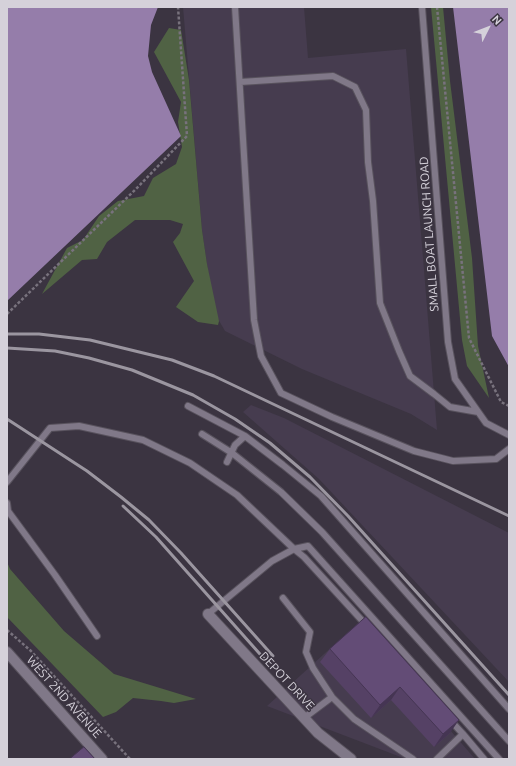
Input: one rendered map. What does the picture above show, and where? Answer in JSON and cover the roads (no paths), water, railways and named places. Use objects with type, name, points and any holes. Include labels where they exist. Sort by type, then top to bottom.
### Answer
[{"type":"street","name":"DEPOT DRIVE","points":[[208,614],[318,733],[351,759]]},
{"type":"street","name":"WEST 2ND AVENUE","points":[[7,652],[102,759]]},
{"type":"lane","points":[[235,7],[254,320],[261,356],[281,393],[332,417],[414,451],[453,461],[496,459],[509,449]]},
{"type":"lane","name":"SMALL BOAT LAUNCH ROAD","points":[[422,7],[448,342],[455,379],[486,424],[509,435]]},
{"type":"lane","points":[[240,82],[333,76],[355,87],[366,110],[368,162],[373,201],[380,303],[410,376],[450,407],[478,412]]},
{"type":"lane","points":[[188,406],[245,436],[321,496],[509,709]]},
{"type":"lane","points":[[7,482],[50,428],[79,426],[142,440],[190,463],[238,495],[304,557],[373,633]]},
{"type":"lane","points":[[202,434],[232,453],[281,492],[322,532],[509,741]]},
{"type":"lane","points":[[227,462],[236,445],[245,436]]},
{"type":"lane","points":[[7,503],[8,511],[97,636]]},
{"type":"lane","points":[[208,614],[272,561],[294,549],[308,546],[500,759]]},
{"type":"lane","points":[[283,598],[310,632],[306,652],[313,668],[332,697],[354,718],[412,759]]},
{"type":"lane","points":[[304,718],[332,697]]},
{"type":"lane","points":[[445,714],[484,759]]},
{"type":"lane","points":[[437,759],[463,734]]},
{"type":"railway","points":[[7,334],[39,334],[90,340],[172,360],[214,376],[509,516]]},
{"type":"railway","points":[[7,348],[55,351],[89,358],[132,370],[193,395],[235,419],[270,443],[310,477],[348,516],[509,695]]},
{"type":"railway","points":[[7,419],[87,471],[149,520],[181,553],[273,656]]},
{"type":"railway","points":[[123,506],[156,537],[267,662]]}]
